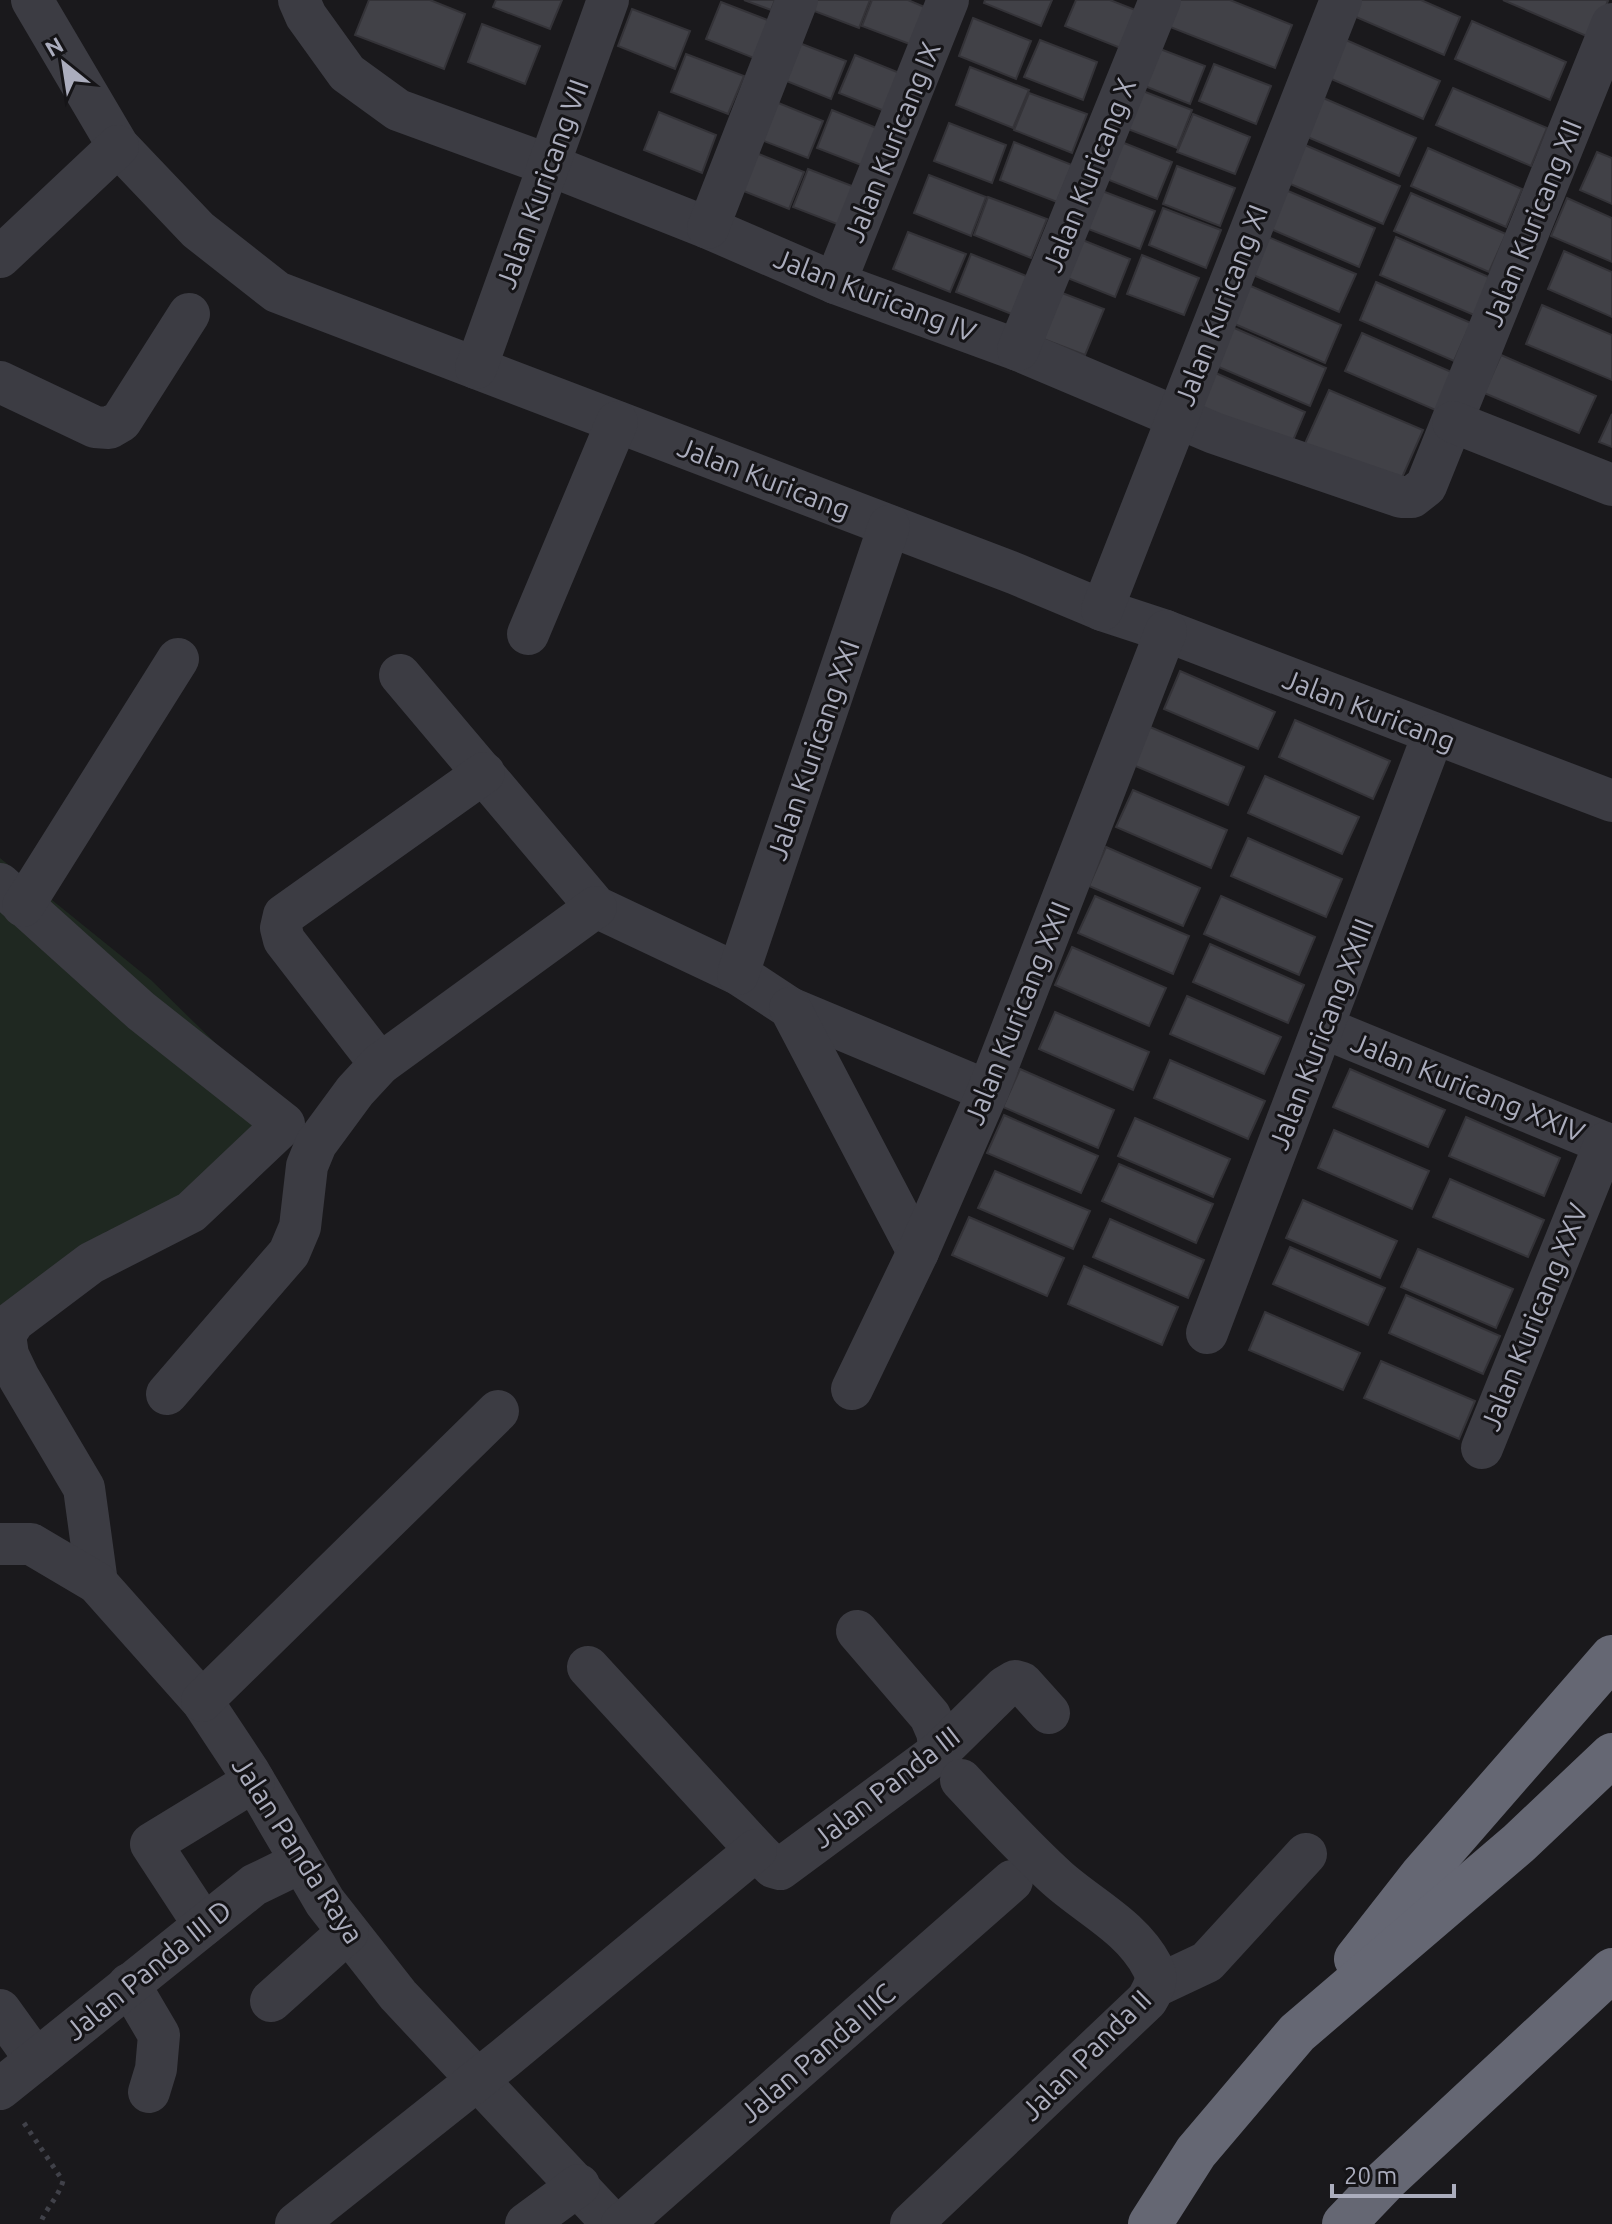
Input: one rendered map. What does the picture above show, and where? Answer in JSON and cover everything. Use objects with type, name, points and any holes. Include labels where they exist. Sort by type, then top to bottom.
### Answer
[{"type":"highway","points":[[1150,2224],[1196,2152],[1297,2033],[1421,1876],[1612,1657]]},
{"type":"highway","points":[[1297,2033],[1496,1863],[1612,1755]]},
{"type":"highway","points":[[1344,2224],[1387,2179],[1612,1970]]},
{"type":"street","name":"Jalan Kuricang","points":[[32,0],[118,146],[198,230],[277,292],[1102,610],[1166,631],[1612,801]]},
{"type":"street","name":"Jalan Kuricang VII","points":[[476,368],[608,0]]},
{"type":"street","points":[[708,228],[797,0]]},
{"type":"street","name":"Jalan Kuricang IX","points":[[835,283],[948,0]]},
{"type":"street","name":"Jalan Kuricang X","points":[[1018,350],[1160,0]]},
{"type":"street","name":"Jalan Kuricang XI","points":[[1102,610],[1341,0]]},
{"type":"street","name":"Jalan Kuricang IV","points":[[307,5],[347,73],[398,110],[549,165],[708,228],[835,283],[1018,350],[1214,433],[1401,497],[1412,497],[1426,486],[1453,422]]},
{"type":"street","name":"Jalan Kuricang XII","points":[[1453,422],[1612,24]]},
{"type":"street","points":[[0,257],[118,146]]},
{"type":"street","points":[[0,382],[95,427],[109,428],[121,421],[189,314]]},
{"type":"street","points":[[528,634],[617,422]]},
{"type":"street","points":[[1453,422],[1612,485]]},
{"type":"street","name":"Jalan Kuricang XXI","points":[[738,974],[889,526]]},
{"type":"street","name":"Jalan Kuricang XXII","points":[[852,1389],[918,1252],[988,1091],[1166,631]]},
{"type":"street","points":[[97,1583],[84,1488],[19,1378],[8,1355],[5,1335],[14,1321],[91,1263],[191,1212],[284,1124],[141,1011],[12,895],[178,659]]},
{"type":"street","points":[[400,675],[596,907],[738,974],[790,1008],[988,1091]]},
{"type":"street","name":"Jalan Kuricang XXIII","points":[[1207,1333],[1433,735]]},
{"type":"street","points":[[380,1064],[284,940],[281,928],[284,915],[484,773]]},
{"type":"street","points":[[167,1394],[289,1253],[300,1227],[307,1166],[316,1144],[355,1091],[380,1064],[596,907]]},
{"type":"street","points":[[790,1008],[918,1252]]},
{"type":"street","name":"Jalan Kuricang XXIV","points":[[1324,1028],[1608,1144]]},
{"type":"street","name":"Jalan Kuricang XXV","points":[[1482,1448],[1608,1144]]},
{"type":"street","points":[[202,1701],[498,1411]]},
{"type":"street","name":"Jalan Panda Raya","points":[[0,1544],[31,1544],[97,1583],[202,1701],[254,1781],[325,1902],[398,1995],[613,2224]]},
{"type":"street","name":"Jalan Panda II","points":[[857,1631],[930,1716],[950,1766],[1059,1880],[1106,1915],[1142,1950],[1154,1969],[1156,1986],[1147,2000],[911,2224]]},
{"type":"street","name":"Jalan Panda III","points":[[588,1667],[756,1850],[773,1867],[780,1869],[950,1766],[991,1699],[1015,1681],[1022,1683],[1049,1713]]},
{"type":"street","points":[[204,1925],[151,1844],[254,1781]]},
{"type":"street","points":[[296,2224],[478,2080],[756,1850]]},
{"type":"street","points":[[1156,1986],[1207,1962],[1306,1854]]},
{"type":"street","name":"Jalan Panda III D","points":[[9,2102],[36,2060],[129,1984],[254,1885],[287,1869],[303,1866]]},
{"type":"street","name":"Jalan Panda IIIC","points":[[622,2224],[1012,1881]]},
{"type":"street","points":[[271,2001],[348,1932]]},
{"type":"street","points":[[129,1984],[159,2035],[156,2069],[149,2092]]},
{"type":"street","points":[[0,2010],[36,2060]]},
{"type":"street","points":[[526,2224],[579,2185]]},
{"type":"path","points":[[9,2102],[63,2181],[59,2196],[40,2224]]},
{"type":"shaded area","points":[[0,858],[151,980],[247,1074],[271,1118],[169,1215],[107,1231],[0,1319]]},
{"type":"building","points":[[369,0],[430,0],[465,14],[444,69],[355,35]]},
{"type":"building","points":[[496,0],[562,0],[550,29],[493,7]]},
{"type":"building","points":[[744,0],[775,0],[771,10]]},
{"type":"building","points":[[804,0],[870,0],[859,28],[801,6]]},
{"type":"building","points":[[872,0],[908,0],[934,11],[920,48],[862,26]]},
{"type":"building","points":[[985,0],[1052,0],[1041,26],[984,3]]},
{"type":"building","points":[[1076,0],[1110,0],[1138,11],[1123,49],[1065,26]]},
{"type":"building","points":[[1175,0],[1230,0],[1292,25],[1275,68],[1165,25]]},
{"type":"building","points":[[1355,0],[1421,0],[1460,17],[1444,55],[1349,14]]},
{"type":"building","points":[[1503,0],[1606,0],[1608,1],[1591,38]]},
{"type":"building","points":[[721,2],[778,24],[764,62],[706,39]]},
{"type":"building","points":[[632,9],[690,31],[675,69],[618,46]]},
{"type":"building","points":[[973,18],[1031,41],[1016,79],[959,56]]},
{"type":"building","points":[[1472,21],[1566,62],[1550,100],[1455,59]]},
{"type":"building","points":[[482,24],[540,46],[525,84],[468,62]]},
{"type":"building","points":[[789,39],[846,61],[831,99],[774,76]]},
{"type":"building","points":[[1040,40],[1097,62],[1083,100],[1024,77]]},
{"type":"building","points":[[1346,40],[1440,81],[1423,119],[1329,78]]},
{"type":"building","points":[[1147,44],[1205,66],[1190,104],[1132,81]]},
{"type":"building","points":[[686,54],[744,76],[728,114],[671,92]]},
{"type":"building","points":[[855,55],[912,78],[897,116],[839,93]]},
{"type":"building","points":[[1214,64],[1271,86],[1256,124],[1199,101]]},
{"type":"building","points":[[970,67],[1029,90],[1013,128],[956,105]]},
{"type":"building","points":[[1135,88],[1192,110],[1177,148],[1120,126]]},
{"type":"building","points":[[1453,88],[1547,128],[1531,166],[1436,125]]},
{"type":"building","points":[[1029,93],[1087,114],[1072,153],[1014,130]]},
{"type":"building","points":[[1321,97],[1416,138],[1399,176],[1305,136]]},
{"type":"building","points":[[766,98],[823,121],[808,158],[751,136]]},
{"type":"building","points":[[832,110],[889,133],[874,170],[817,148]]},
{"type":"building","points":[[659,112],[716,135],[702,173],[644,150]]},
{"type":"building","points":[[1193,114],[1250,137],[1235,174],[1177,152]]},
{"type":"building","points":[[949,123],[1006,145],[992,183],[934,161]]},
{"type":"building","points":[[1114,139],[1172,162],[1157,199],[1099,176]]},
{"type":"building","points":[[1014,142],[1072,165],[1057,202],[1000,180]]},
{"type":"building","points":[[1305,145],[1400,186],[1383,224],[1288,183]]},
{"type":"building","points":[[1428,148],[1522,189],[1506,227],[1411,186]]},
{"type":"building","points":[[746,149],[804,172],[789,209],[731,186]]},
{"type":"building","points":[[1597,152],[1612,158],[1612,204],[1580,190]]},
{"type":"building","points":[[1177,166],[1235,188],[1220,226],[1163,204]]},
{"type":"building","points":[[808,169],[865,191],[850,229],[793,207]]},
{"type":"building","points":[[929,175],[986,197],[971,236],[914,213]]},
{"type":"building","points":[[1281,188],[1375,228],[1359,267],[1264,226]]},
{"type":"building","points":[[1097,189],[1155,211],[1140,249],[1083,227]]},
{"type":"building","points":[[1411,193],[1506,234],[1489,272],[1394,231]]},
{"type":"building","points":[[988,197],[1047,219],[1031,258],[974,235]]},
{"type":"building","points":[[1567,198],[1612,218],[1612,262],[1551,236]]},
{"type":"building","points":[[1163,208],[1221,230],[1206,268],[1149,245]]},
{"type":"building","points":[[908,232],[966,254],[950,292],[893,269]]},
{"type":"building","points":[[1261,234],[1356,274],[1339,312],[1244,271]]},
{"type":"building","points":[[1075,237],[1130,259],[1115,297],[1060,275]]},
{"type":"building","points":[[1396,237],[1491,278],[1474,315],[1380,275]]},
{"type":"building","points":[[1564,251],[1612,272],[1612,317],[1548,289]]},
{"type":"building","points":[[971,254],[1029,277],[1014,315],[956,292]]},
{"type":"building","points":[[1142,255],[1199,278],[1184,315],[1127,294]]},
{"type":"building","points":[[1376,282],[1471,323],[1454,361],[1360,320]]},
{"type":"building","points":[[1246,284],[1341,325],[1325,363],[1230,322]]},
{"type":"building","points":[[1057,291],[1104,309],[1085,355],[1038,337]]},
{"type":"building","points":[[1542,305],[1612,335],[1612,380],[1526,344]]},
{"type":"building","points":[[1232,327],[1326,368],[1310,406],[1214,365]]},
{"type":"building","points":[[1362,333],[1456,374],[1440,412],[1345,371]]},
{"type":"building","points":[[1501,355],[1596,396],[1579,433],[1484,393]]},
{"type":"building","points":[[1211,371],[1305,412],[1289,450],[1195,409]]},
{"type":"building","points":[[1329,390],[1423,430],[1397,489],[1303,448]]},
{"type":"building","points":[[1612,414],[1612,447],[1599,442]]},
{"type":"building","points":[[1180,671],[1275,712],[1258,749],[1164,709]]},
{"type":"building","points":[[1295,720],[1390,761],[1373,799],[1279,757]]},
{"type":"building","points":[[1150,727],[1244,767],[1228,805],[1133,765]]},
{"type":"building","points":[[1265,776],[1359,817],[1342,854],[1248,813]]},
{"type":"building","points":[[1133,790],[1227,830],[1211,868],[1116,827]]},
{"type":"building","points":[[1248,838],[1342,879],[1326,917],[1231,876]]},
{"type":"building","points":[[1106,847],[1200,888],[1183,926],[1089,886]]},
{"type":"building","points":[[1095,896],[1189,936],[1173,974],[1078,933]]},
{"type":"building","points":[[1221,896],[1315,937],[1299,975],[1204,934]]},
{"type":"building","points":[[1210,944],[1304,985],[1288,1023],[1193,982]]},
{"type":"building","points":[[1072,947],[1166,988],[1149,1026],[1055,985]]},
{"type":"building","points":[[1187,996],[1281,1037],[1264,1074],[1170,1034]]},
{"type":"building","points":[[1055,1012],[1149,1052],[1133,1090],[1039,1049]]},
{"type":"building","points":[[1170,1060],[1265,1101],[1248,1139],[1154,1098]]},
{"type":"building","points":[[1020,1069],[1114,1110],[1098,1148],[1003,1107]]},
{"type":"building","points":[[1350,1069],[1445,1110],[1428,1147],[1333,1107]]},
{"type":"building","points":[[1004,1115],[1098,1156],[1081,1193],[987,1153]]},
{"type":"building","points":[[1466,1117],[1560,1158],[1544,1196],[1449,1156]]},
{"type":"building","points":[[1135,1118],[1230,1159],[1213,1197],[1118,1156]]},
{"type":"building","points":[[1334,1130],[1429,1171],[1412,1209],[1318,1168]]},
{"type":"building","points":[[1119,1164],[1213,1204],[1196,1243],[1102,1201]]},
{"type":"building","points":[[995,1171],[1090,1211],[1073,1249],[978,1208]]},
{"type":"building","points":[[1450,1179],[1544,1220],[1528,1257],[1433,1217]]},
{"type":"building","points":[[1303,1200],[1397,1241],[1380,1278],[1286,1238]]},
{"type":"building","points":[[969,1217],[1064,1258],[1047,1296],[952,1255]]},
{"type":"building","points":[[1110,1219],[1204,1260],[1188,1298],[1093,1257]]},
{"type":"building","points":[[1290,1247],[1385,1288],[1368,1325],[1273,1284]]},
{"type":"building","points":[[1418,1249],[1513,1289],[1496,1328],[1401,1287]]},
{"type":"building","points":[[1084,1266],[1178,1307],[1162,1345],[1068,1304]]},
{"type":"building","points":[[1406,1295],[1500,1336],[1483,1374],[1389,1333]]},
{"type":"building","points":[[1265,1312],[1360,1353],[1343,1390],[1249,1350]]},
{"type":"building","points":[[1381,1361],[1475,1401],[1459,1439],[1364,1398]]}]
